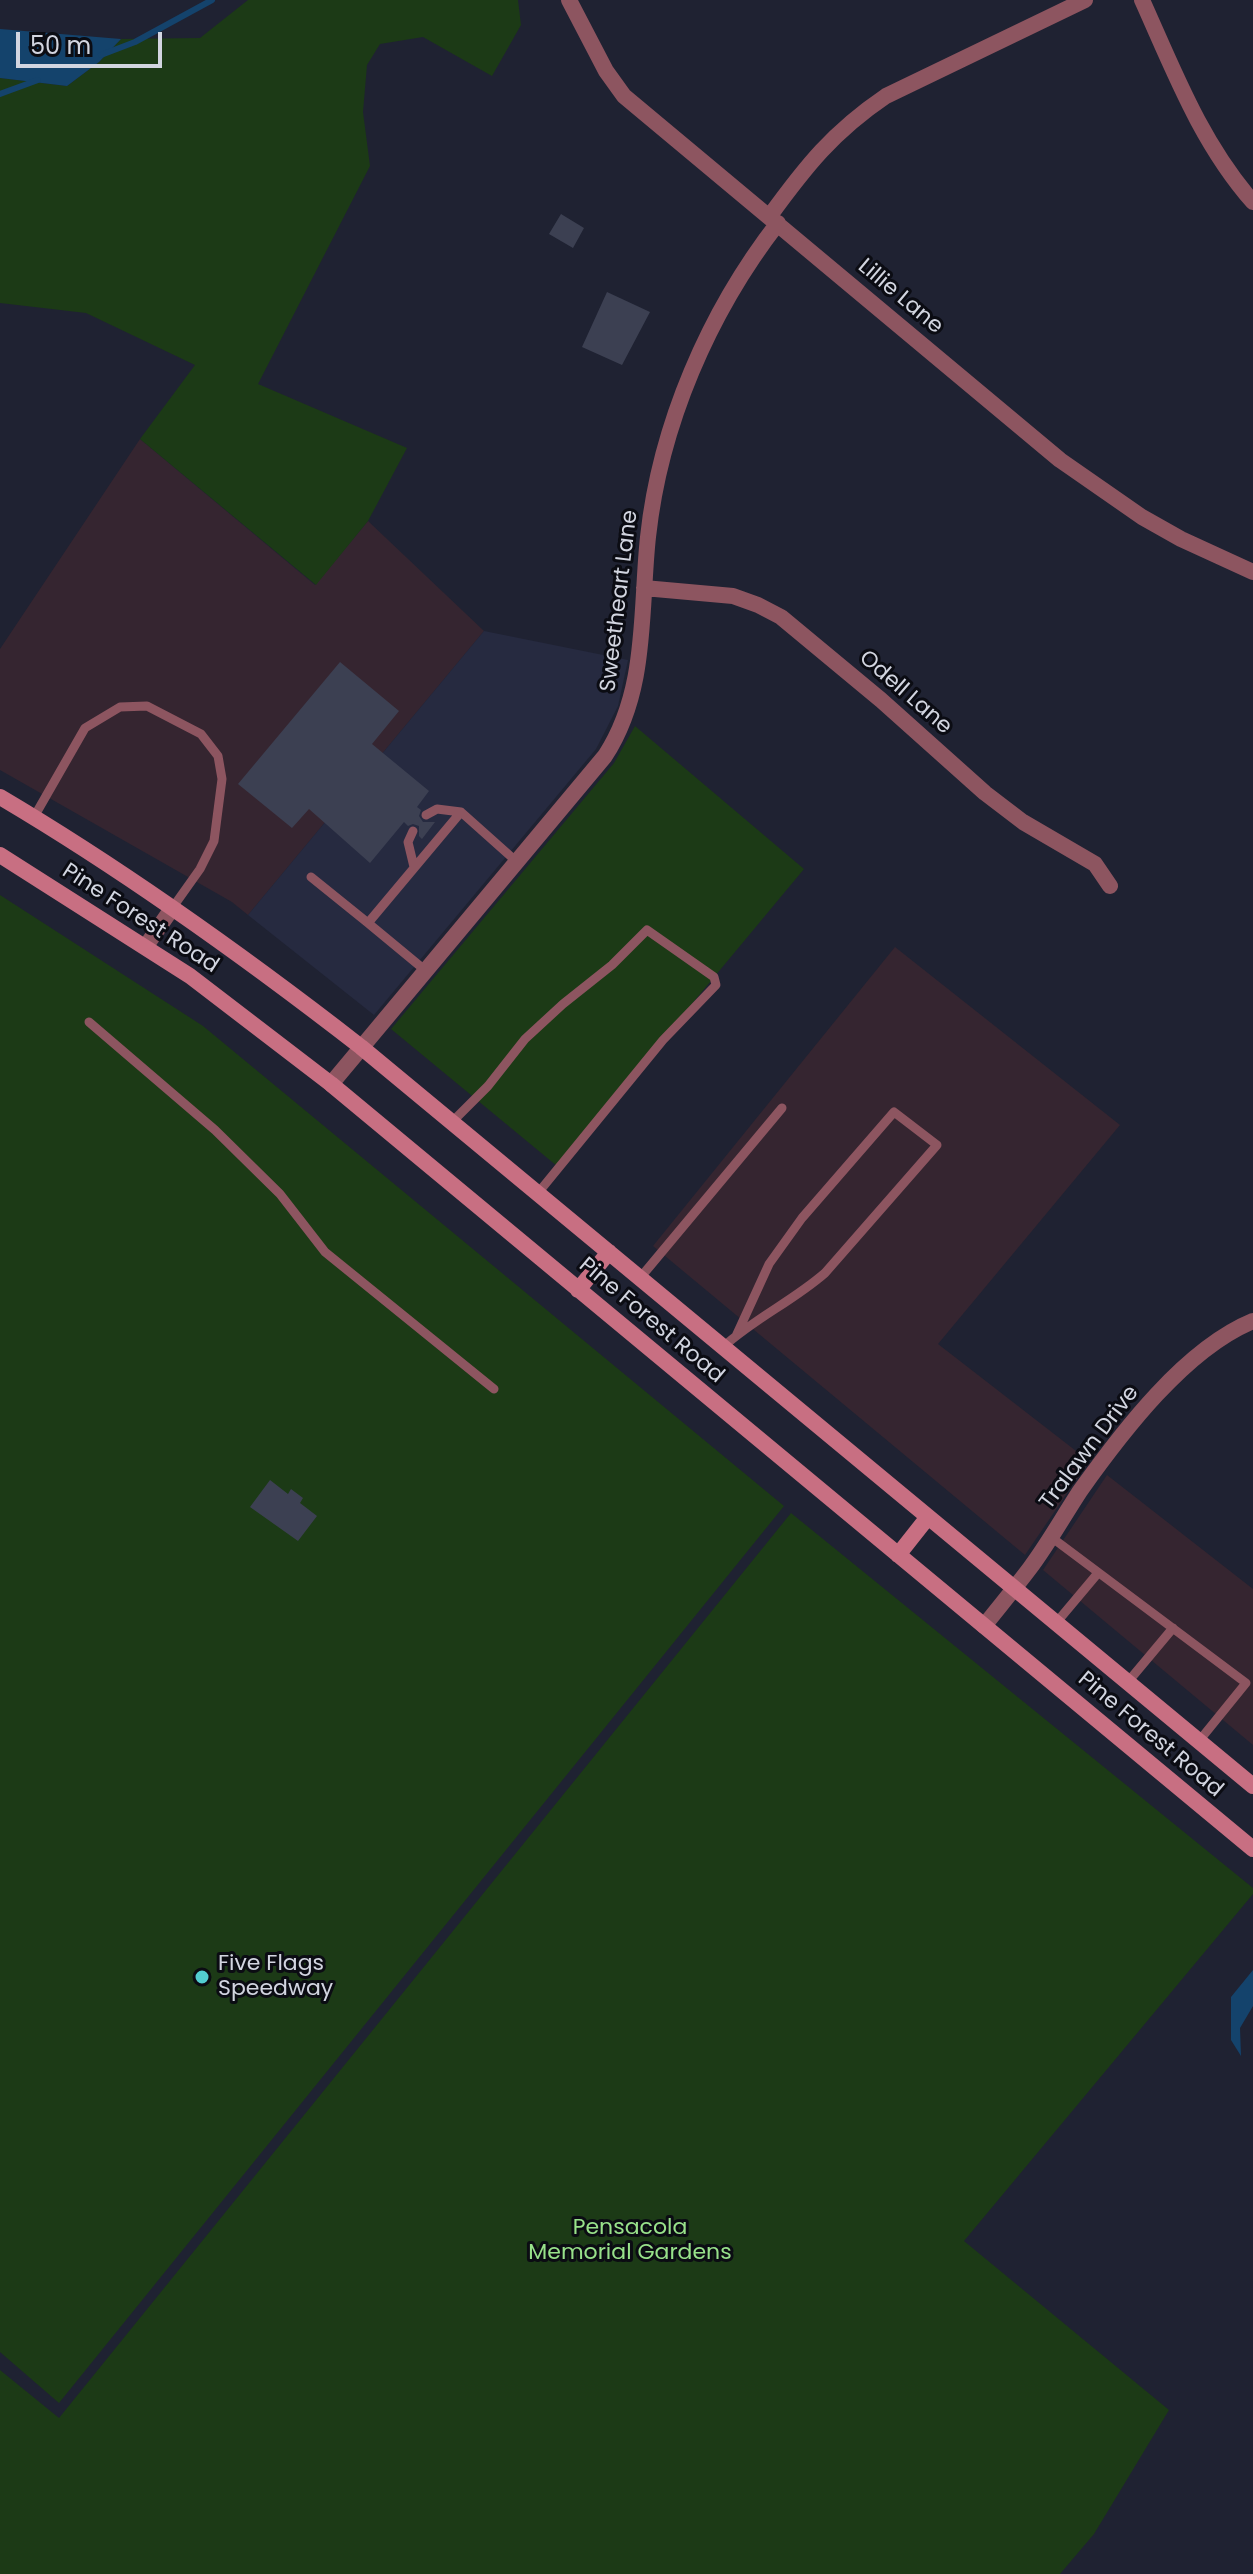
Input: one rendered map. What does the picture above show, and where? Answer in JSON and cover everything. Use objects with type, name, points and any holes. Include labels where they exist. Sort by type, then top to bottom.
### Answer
[{"type":"main road","name":"Pine Forest Road","points":[[0,797],[173,907],[361,1047],[640,1278],[729,1341],[928,1517],[1253,1786]]},
{"type":"main road","name":"Pine Forest Road","points":[[0,855],[146,946],[246,1017],[331,1084],[1253,1849]]},
{"type":"main road","points":[[578,1290],[609,1252]]},
{"type":"main road","points":[[898,1555],[928,1517]]},
{"type":"street","name":"Lillie Lane","points":[[569,0],[606,71],[624,96],[1060,460],[1100,490],[1181,539],[1253,572]]},
{"type":"street","name":"Sweetheart Lane","points":[[331,1084],[605,756],[622,727],[634,693],[640,657],[648,535],[657,484],[683,395],[723,306],[774,220],[822,148],[850,122],[886,96],[1085,0]]},
{"type":"street","points":[[1142,0],[1205,136],[1253,202]]},
{"type":"street","name":"Odell Lane","points":[[644,588],[733,596],[781,617],[881,700],[985,793],[1023,822],[1095,864],[1110,886]]},
{"type":"street","points":[[146,946],[173,907]]},
{"type":"street","name":"Tralawn Drive","points":[[984,1626],[1014,1589],[1081,1490],[1126,1431],[1177,1373],[1208,1347],[1253,1321]]},
{"type":"lane","points":[[34,817],[85,728],[120,707],[147,706],[201,734],[218,756],[222,779],[214,841],[200,869],[173,907]]},
{"type":"lane","points":[[426,815],[437,809],[461,812],[517,862]]},
{"type":"lane","points":[[368,923],[461,812]]},
{"type":"lane","points":[[413,831],[408,842],[414,867]]},
{"type":"lane","points":[[311,877],[426,971]]},
{"type":"lane","points":[[452,1122],[488,1086],[525,1039],[612,965],[647,930],[714,977],[716,985],[663,1040],[538,1193]]},
{"type":"lane","points":[[89,1022],[215,1130],[280,1194],[325,1252],[494,1389]]},
{"type":"lane","points":[[640,1278],[782,1108]]},
{"type":"lane","points":[[894,1112],[937,1145],[825,1273],[729,1341],[769,1264],[802,1218],[894,1112]]},
{"type":"lane","points":[[1051,1537],[1250,1685],[1199,1741]]},
{"type":"lane","points":[[1056,1623],[1098,1573]]},
{"type":"lane","points":[[1127,1683],[1173,1628]]},
{"type":"shaded area","points":[[140,439],[315,585],[368,521],[484,631],[248,915],[232,902],[0,770],[0,649]]},
{"type":"shaded area","points":[[484,631],[628,660],[618,706],[596,749],[374,1015],[248,915]]},
{"type":"shaded area","points":[[895,947],[1120,1125],[938,1344],[1089,1461],[1025,1555],[653,1246]]},
{"type":"shaded area","points":[[1107,1475],[1253,1589],[1253,1745],[1043,1570]]},
{"type":"green space","points":[[248,0],[518,0],[521,25],[492,76],[423,37],[380,44],[367,65],[363,112],[370,166],[258,384],[407,448],[368,521],[316,585],[140,439],[195,365],[86,313],[0,303],[0,78],[67,86],[99,62],[121,39],[200,38]]},
{"type":"green space","points":[[635,726],[804,869],[557,1166],[391,1029],[614,763]]},
{"type":"green space","name":"Five Flags Speedway","points":[[0,895],[203,1026],[784,1506],[59,2403],[0,2352]]},
{"type":"green space","name":"Pensacola Memorial Gardens","points":[[791,1513],[1253,1888],[1253,1894],[964,2241],[1169,2410],[1094,2534],[1060,2574],[0,2574],[0,2370],[59,2418]]},
{"type":"water","points":[[0,29],[121,39],[99,62],[67,86],[0,78]]},
{"type":"water","points":[[1253,1970],[1253,2006],[1240,2028],[1241,2056],[1231,2040],[1231,1997]]},
{"type":"building","points":[[561,214],[584,228],[573,248],[549,234]]},
{"type":"building","points":[[607,292],[650,312],[622,365],[582,347]]},
{"type":"building","points":[[340,662],[399,711],[372,744],[429,791],[417,807],[421,810],[419,816],[423,822],[435,822],[422,839],[419,826],[408,826],[404,822],[370,863],[309,809],[292,828],[238,784]]},
{"type":"building","points":[[270,1480],[288,1494],[291,1489],[303,1498],[300,1503],[317,1516],[298,1541],[250,1507]]},
{"type":"waterway","points":[[101,55],[135,42],[212,0]]},
{"type":"waterway","points":[[0,94],[38,80]]},
{"type":"place","name":"Five Flags Speedway","points":[[202,1977]]}]
